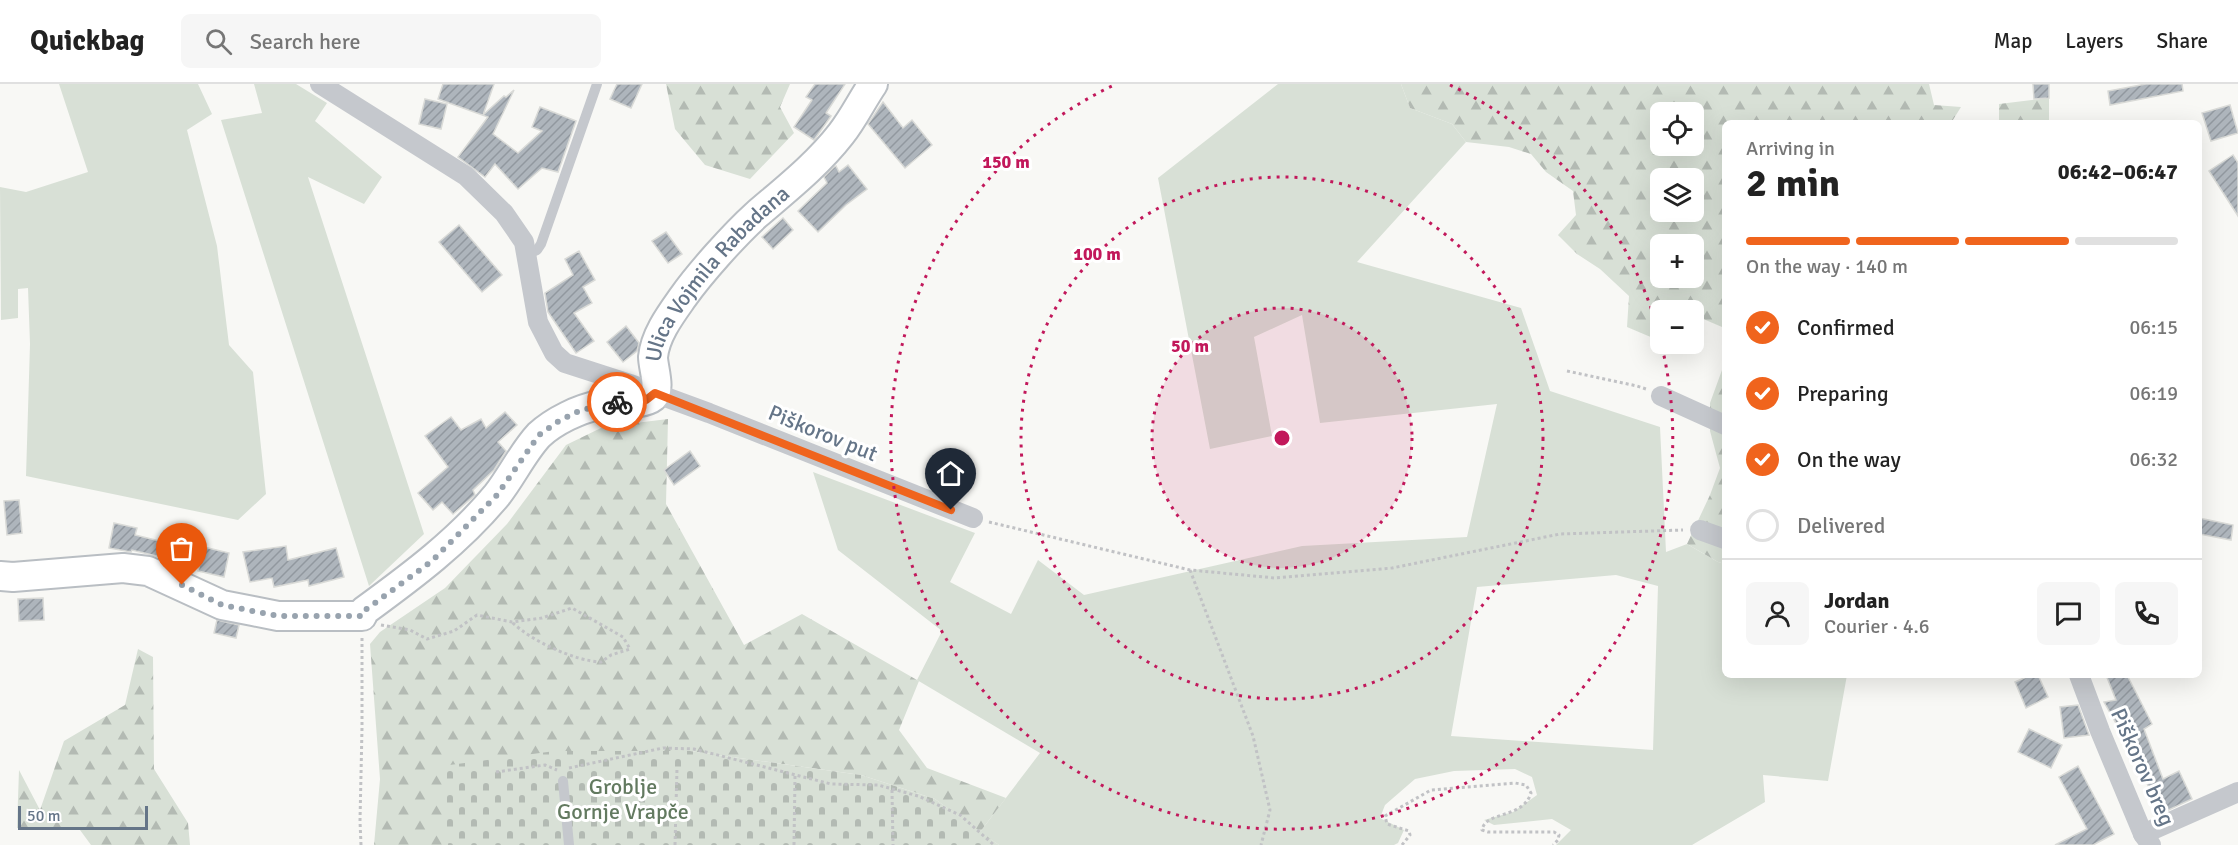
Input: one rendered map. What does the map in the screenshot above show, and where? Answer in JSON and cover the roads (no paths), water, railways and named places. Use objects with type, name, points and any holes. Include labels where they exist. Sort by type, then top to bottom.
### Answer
[{"type":"street","name":"Piškorov put","points":[[320,84],[466,176],[510,221],[524,242],[538,322],[554,353],[573,367],[655,393],[973,519]]},
{"type":"street","name":"Ulica Vojmila Rabadana","points":[[0,576],[13,578],[123,568],[148,571],[222,605],[278,616],[362,619],[364,611],[440,553],[497,495],[539,435],[559,421],[587,408],[615,402],[646,400],[655,393],[653,365],[656,345],[665,325],[685,294],[754,217],[792,185],[841,134],[873,84]]},
{"type":"street","points":[[1661,396],[1722,424]]},
{"type":"street","points":[[1700,530],[1722,538]]},
{"type":"street","name":"Piškorov breg","points":[[2080,679],[2147,840]]},
{"type":"street","points":[[2147,840],[2238,792]]},
{"type":"lane","points":[[527,254],[537,250],[541,244],[597,84]]},
{"type":"lane","points":[[563,780],[569,845]]},
{"type":"park label","name":"Groblje Gornje Vrapče","points":[[623,798]]}]
